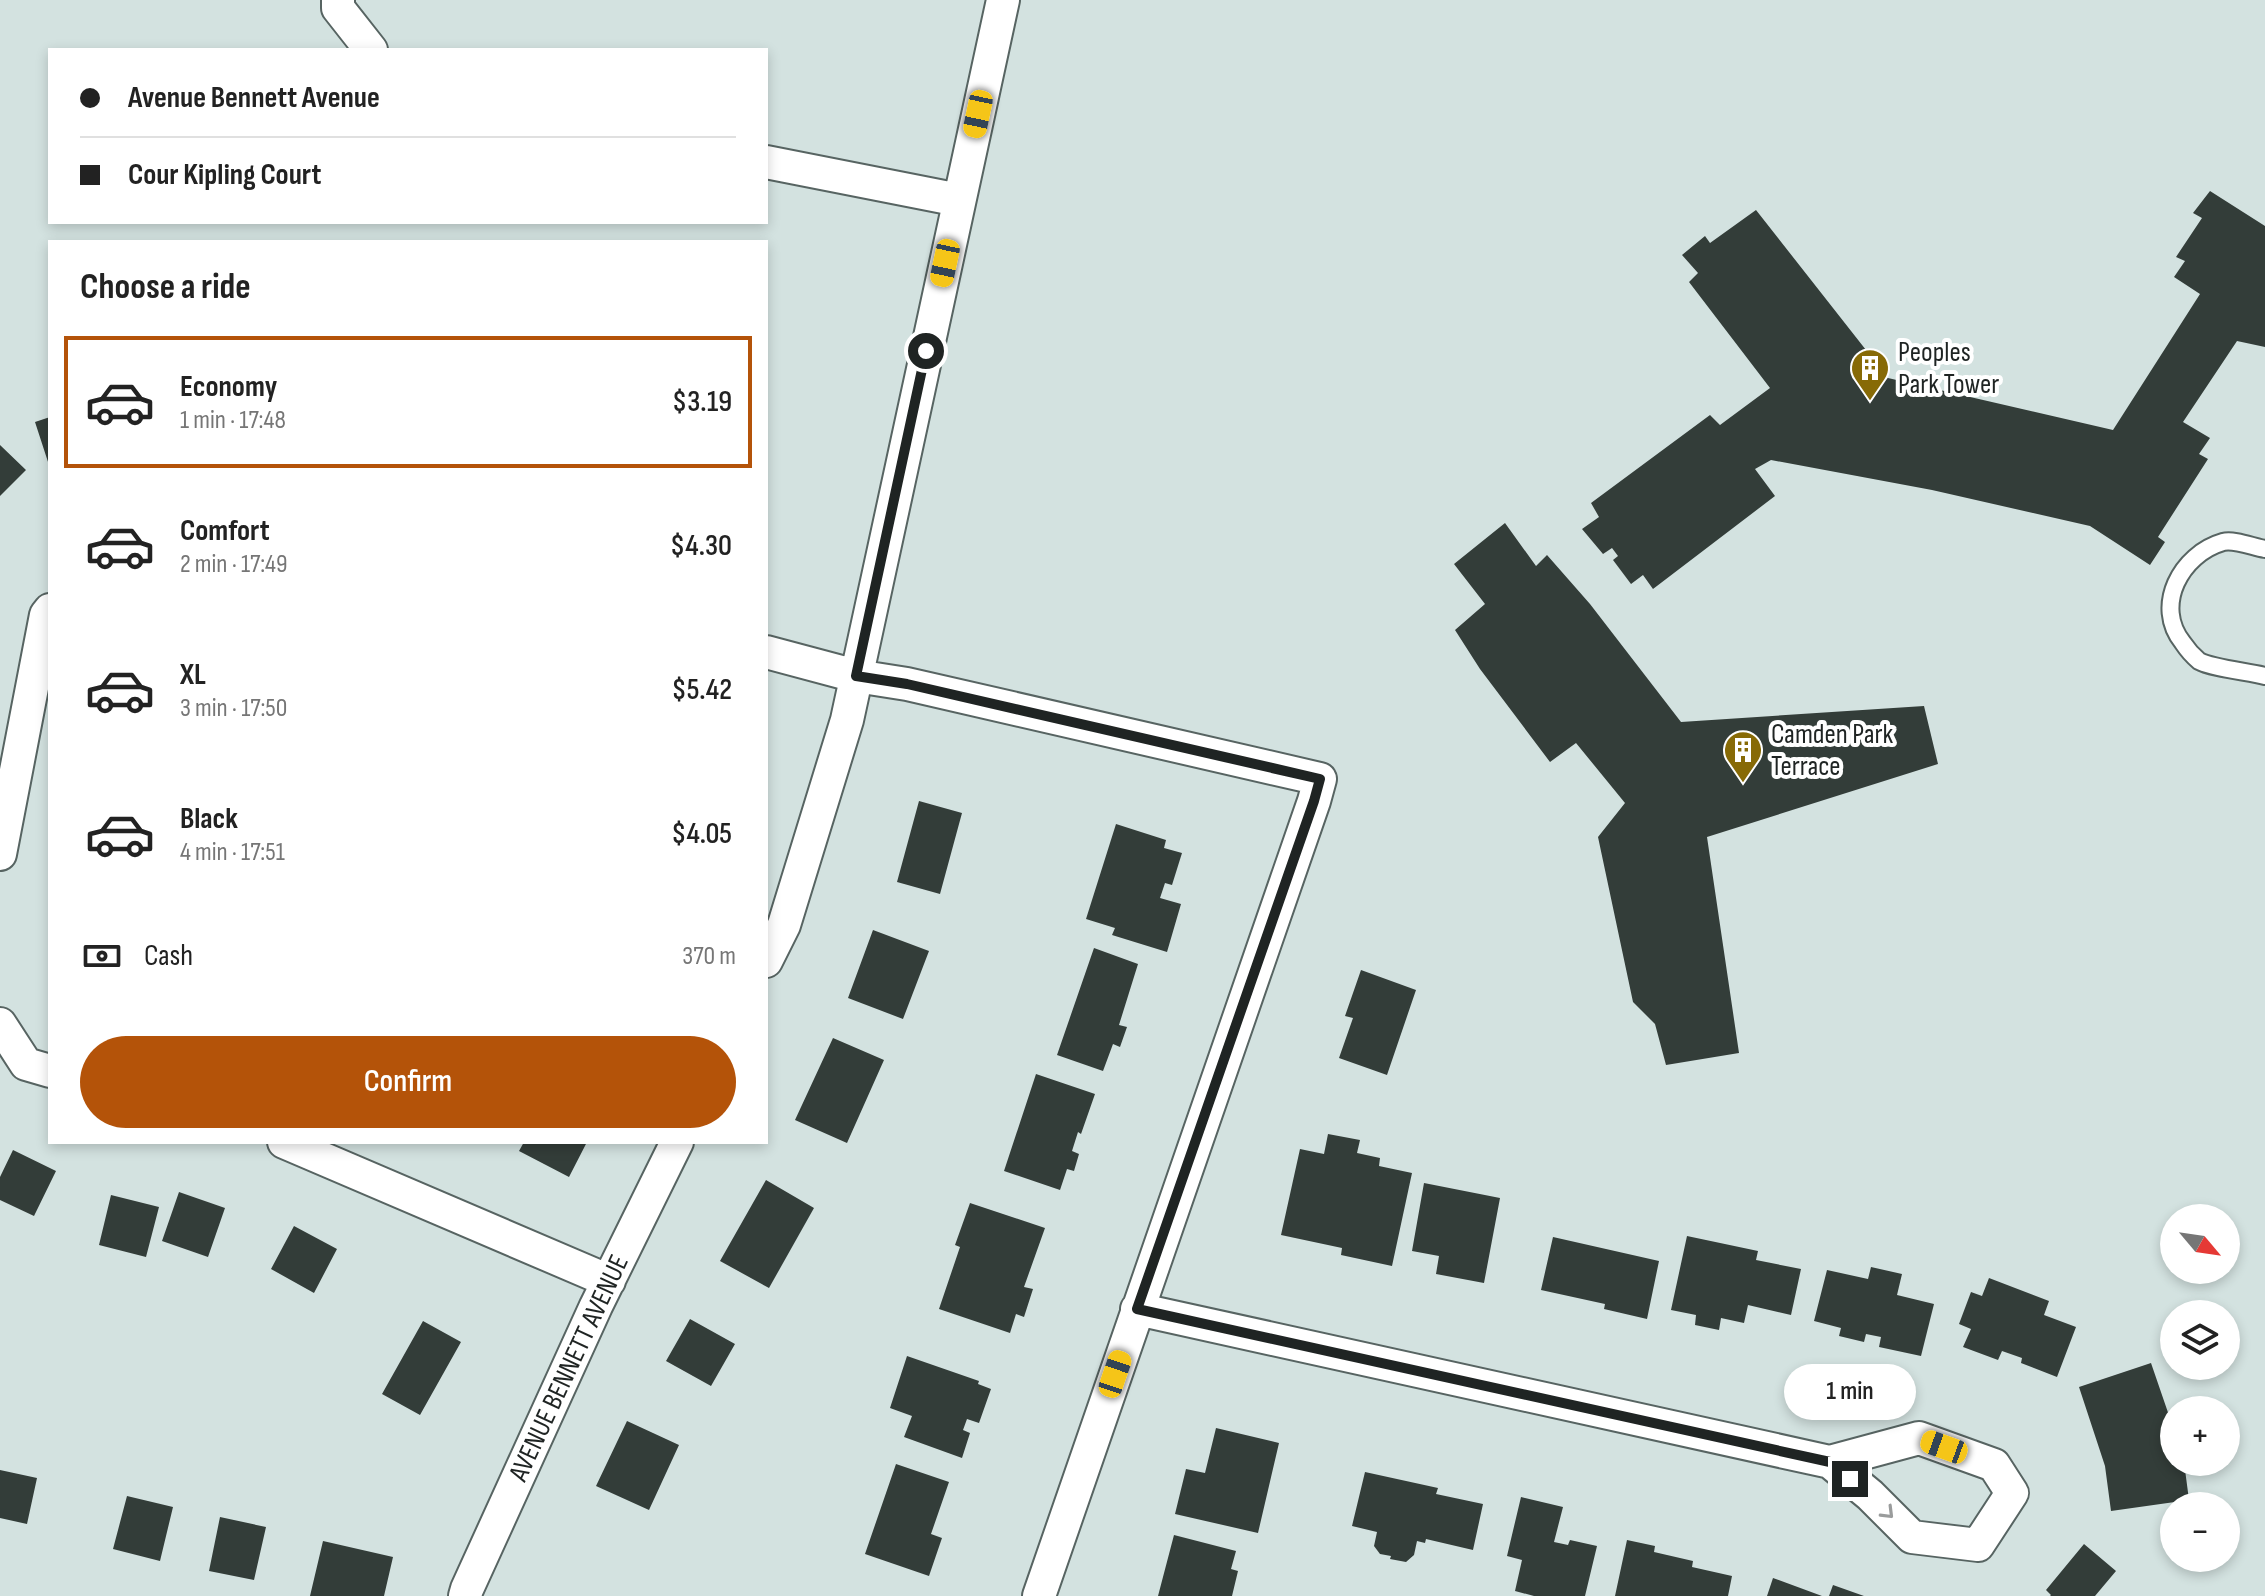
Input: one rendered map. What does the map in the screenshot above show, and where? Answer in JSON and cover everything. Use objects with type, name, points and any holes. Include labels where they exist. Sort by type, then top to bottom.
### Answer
[{"type":"street","points":[[338,0],[338,8],[369,48]]},
{"type":"street","points":[[768,957],[784,925],[842,739],[1003,0]]},
{"type":"street","points":[[768,162],[959,200]]},
{"type":"street","points":[[0,854],[48,612]]},
{"type":"street","points":[[768,653],[856,676],[907,684],[1320,779],[1039,1596]]},
{"type":"street","points":[[0,1024],[26,1064],[48,1070]]},
{"type":"street","points":[[289,1144],[609,1281]]},
{"type":"street","name":"AVENUE BENNETT AVENUE","points":[[465,1596],[609,1281],[676,1144]]},
{"type":"street","points":[[1137,1309],[1830,1462],[1870,1495],[1912,1537],[1978,1545],[2012,1493],[1994,1465],[1919,1438],[1830,1462]]},
{"type":"lane","points":[[2265,549],[2226,541],[2202,552],[2184,567],[2172,589],[2170,612],[2175,634],[2201,662],[2265,676]]},
{"type":"building","name":"Peoples Park Tower","points":[[2210,191],[2265,226],[2265,347],[2237,341],[2183,422],[2210,438],[2199,454],[2208,459],[2158,537],[2165,542],[2150,565],[2090,526],[1932,490],[1771,460],[1755,469],[1775,496],[1653,589],[1643,575],[1631,584],[1613,560],[1618,556],[1612,548],[1603,554],[1582,529],[1599,517],[1591,503],[1710,415],[1720,425],[1770,388],[1689,282],[1698,273],[1682,255],[1705,236],[1710,243],[1756,210],[1888,378],[2113,430],[2200,294],[2174,277],[2185,261],[2176,257],[2202,218],[2193,213]]},
{"type":"building","points":[[48,418],[48,462],[35,422]]},
{"type":"building","points":[[0,445],[26,470],[0,496]]},
{"type":"building","name":"Camden Park Terrace","points":[[1505,523],[1536,566],[1547,555],[1590,604],[1681,722],[1924,706],[1938,764],[1707,837],[1739,1053],[1666,1065],[1655,1024],[1633,1002],[1598,837],[1625,803],[1576,743],[1550,762],[1480,669],[1455,630],[1485,604],[1454,564]]},
{"type":"building","points":[[919,801],[962,813],[940,894],[897,882]]},
{"type":"building","points":[[1116,824],[1166,840],[1164,848],[1182,853],[1172,885],[1165,883],[1160,898],[1181,904],[1167,952],[1112,935],[1115,928],[1086,919]]},
{"type":"building","points":[[873,930],[929,951],[903,1019],[848,998]]},
{"type":"building","points":[[1094,948],[1138,964],[1119,1025],[1127,1027],[1120,1047],[1113,1044],[1103,1071],[1057,1055]]},
{"type":"building","points":[[1361,970],[1416,990],[1387,1075],[1339,1058],[1353,1018],[1345,1016]]},
{"type":"building","points":[[833,1038],[884,1060],[847,1143],[795,1120]]},
{"type":"building","points":[[1036,1074],[1095,1094],[1072,1151],[1079,1154],[1074,1171],[1067,1169],[1060,1190],[1004,1171]]},
{"type":"building","points":[[1328,1134],[1360,1140],[1357,1153],[1380,1158],[1379,1166],[1412,1173],[1392,1266],[1341,1255],[1342,1248],[1281,1235],[1300,1149],[1324,1154]]},
{"type":"building","points":[[523,1144],[586,1144],[569,1177],[519,1151]]},
{"type":"building","points":[[13,1150],[56,1171],[34,1216],[0,1200],[0,1177]]},
{"type":"building","points":[[766,1180],[814,1208],[769,1288],[720,1261]]},
{"type":"building","points":[[1424,1183],[1500,1198],[1484,1283],[1436,1274],[1439,1256],[1412,1251]]},
{"type":"building","points":[[179,1192],[225,1208],[208,1257],[162,1241]]},
{"type":"building","points":[[111,1195],[159,1207],[146,1257],[99,1245]]},
{"type":"building","points":[[970,1203],[1045,1228],[1024,1287],[1033,1289],[1024,1317],[1016,1314],[1010,1333],[939,1309],[960,1247],[955,1245]]},
{"type":"building","points":[[294,1226],[337,1249],[314,1293],[271,1269]]},
{"type":"building","points":[[1687,1236],[1758,1251],[1756,1260],[1801,1269],[1791,1315],[1748,1305],[1744,1323],[1721,1318],[1719,1330],[1695,1325],[1696,1315],[1671,1310]]},
{"type":"building","points":[[1553,1237],[1659,1261],[1647,1319],[1604,1309],[1605,1304],[1541,1290]]},
{"type":"building","points":[[1871,1267],[1902,1274],[1897,1295],[1934,1304],[1921,1356],[1879,1347],[1881,1337],[1866,1334],[1864,1342],[1839,1336],[1841,1328],[1814,1321],[1827,1270],[1868,1279]]},
{"type":"building","points":[[1989,1278],[2049,1301],[2044,1315],[2076,1327],[2057,1377],[2021,1363],[2022,1358],[2002,1351],[1998,1360],[1963,1347],[1971,1329],[1959,1324],[1971,1292],[1982,1296]]},
{"type":"building","points":[[690,1319],[735,1344],[711,1386],[666,1361]]},
{"type":"building","points":[[423,1321],[461,1342],[420,1415],[382,1394]]},
{"type":"building","points":[[907,1356],[979,1381],[978,1384],[991,1389],[979,1423],[967,1419],[963,1430],[970,1433],[962,1458],[904,1437],[912,1416],[890,1408]]},
{"type":"building","points":[[2151,1363],[2162,1396],[2160,1476],[2186,1476],[2188,1492],[2160,1492],[2160,1504],[2111,1511],[2105,1466],[2079,1387]]},
{"type":"building","points":[[627,1421],[679,1445],[649,1510],[596,1486]]},
{"type":"building","points":[[1216,1428],[1279,1443],[1258,1533],[1175,1514],[1186,1469],[1205,1473]]},
{"type":"building","points":[[896,1464],[949,1482],[931,1534],[942,1538],[929,1576],[865,1554]]},
{"type":"building","points":[[0,1470],[37,1478],[27,1524],[0,1518]]},
{"type":"building","points":[[1365,1472],[1438,1488],[1436,1494],[1483,1504],[1473,1550],[1426,1539],[1425,1543],[1417,1541],[1414,1555],[1406,1562],[1380,1554],[1374,1546],[1377,1532],[1352,1526]]},
{"type":"building","points":[[127,1496],[173,1507],[160,1561],[113,1549]]},
{"type":"building","points":[[1521,1497],[1563,1507],[1554,1542],[1568,1545],[1570,1540],[1597,1546],[1585,1596],[1534,1596],[1515,1591],[1522,1560],[1507,1556]]},
{"type":"building","points":[[220,1517],[266,1527],[254,1580],[209,1571]]},
{"type":"building","points":[[1174,1535],[1236,1551],[1231,1569],[1238,1571],[1232,1596],[1158,1596]]},
{"type":"building","points":[[1627,1540],[1655,1546],[1654,1552],[1693,1561],[1692,1567],[1732,1576],[1728,1596],[1615,1596]]},
{"type":"building","points":[[323,1541],[393,1557],[384,1596],[310,1596]]},
{"type":"building","points":[[2084,1544],[2116,1571],[2095,1596],[2050,1596],[2046,1590]]},
{"type":"building","points":[[1773,1578],[1822,1596],[1767,1596]]},
{"type":"building","points":[[1833,1585],[1864,1596],[1829,1596]]},
{"type":"place","name":"Peoples Park Tower","points":[[1870,402]]},
{"type":"place","name":"Camden Park Terrace","points":[[1743,784]]},
{"type":"route","points":[[926,351],[856,676],[907,684],[1320,779],[1137,1309],[1830,1462],[1850,1479]]}]
